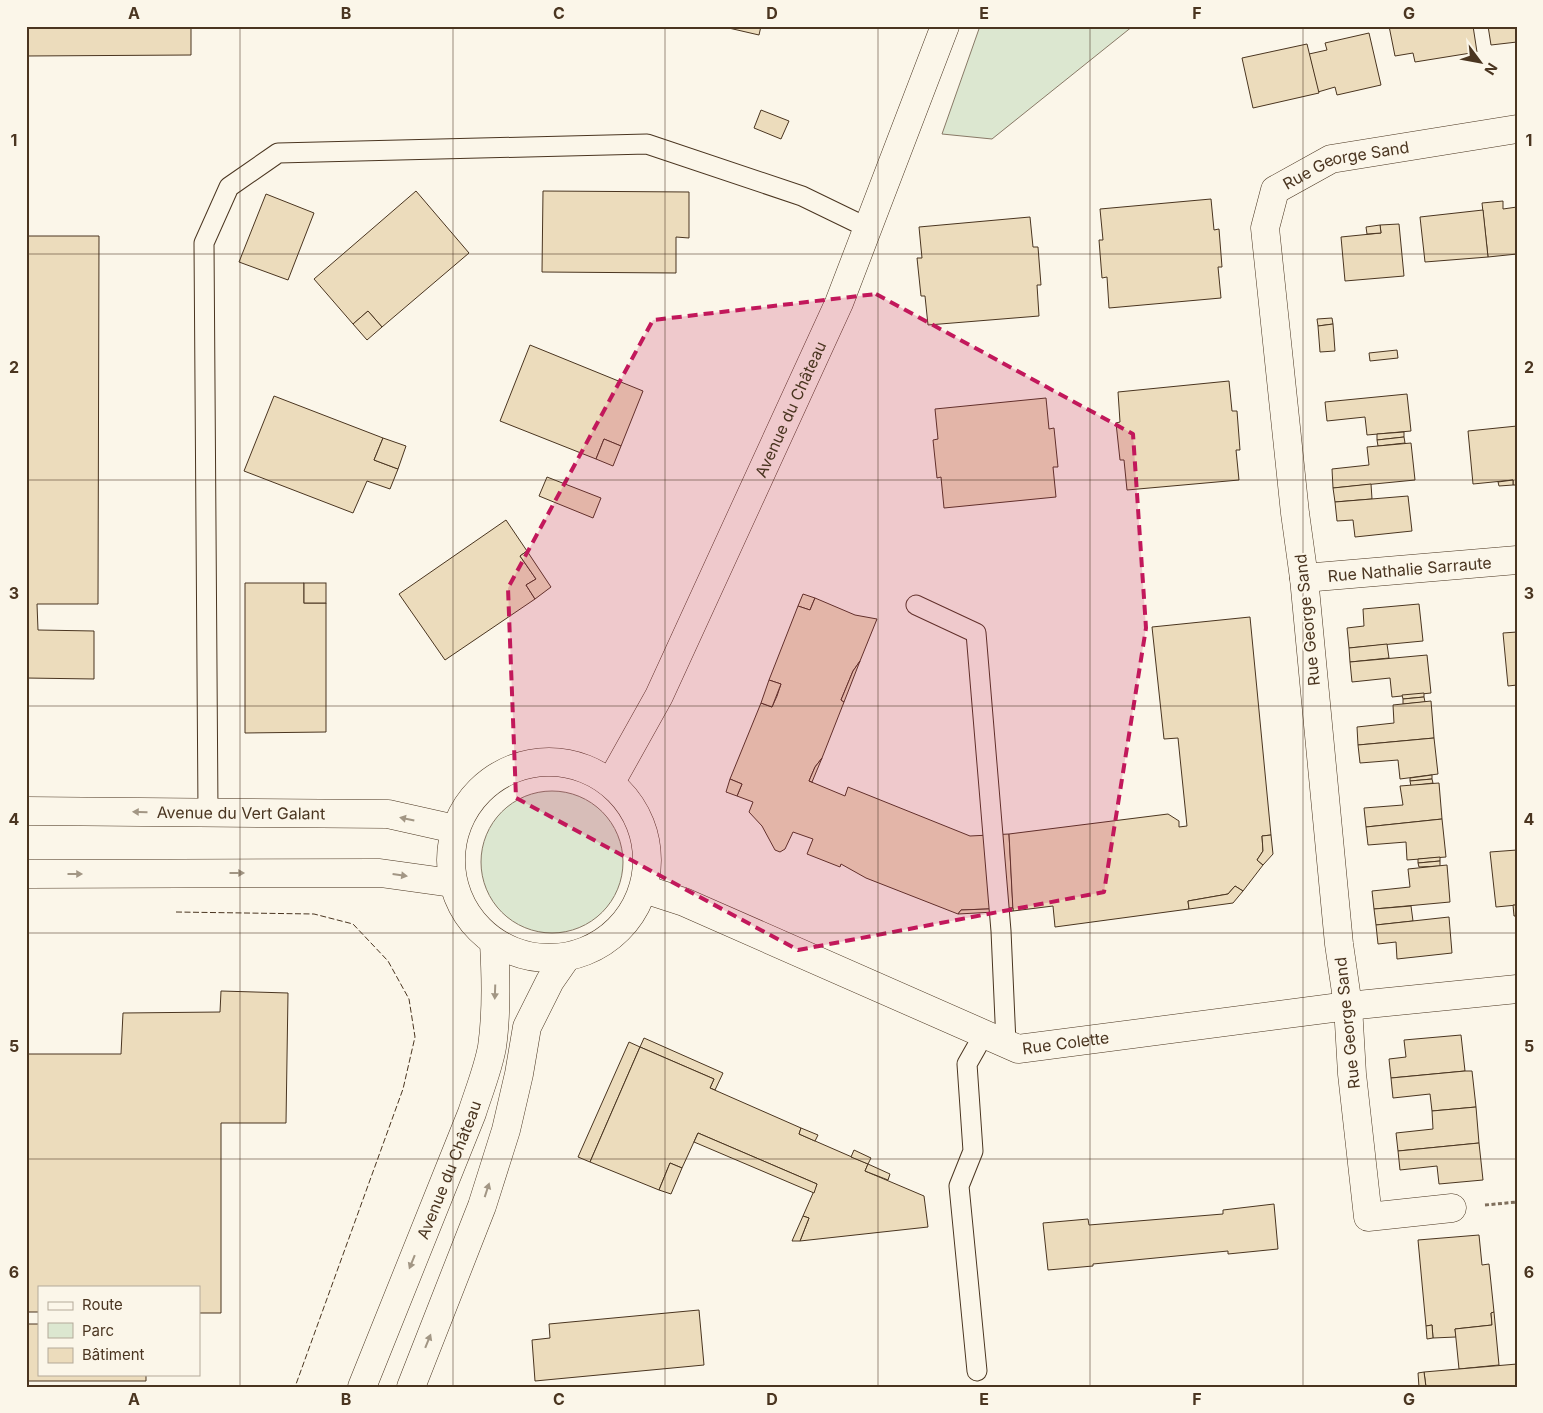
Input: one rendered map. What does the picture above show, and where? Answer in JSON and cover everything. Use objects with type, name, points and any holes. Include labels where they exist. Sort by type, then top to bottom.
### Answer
[{"type":"street","name":"Avenue du Château","points":[[611,782],[663,687],[839,303],[945,26]]},
{"type":"street","name":"Rue George Sand","points":[[1452,1208],[1368,1217],[1352,1074],[1348,1006],[1339,944],[1304,578],[1294,504],[1265,228],[1276,190],[1331,159],[1517,129]]},
{"type":"street","name":"Rue Nathalie Sarraute","points":[[1304,578],[1517,560]]},
{"type":"street","points":[[541,762],[575,764],[611,782],[633,808],[648,855],[644,889],[624,924],[598,946],[566,958],[525,957],[494,943],[466,915],[452,883],[450,864],[455,829],[466,806],[490,781],[508,770],[541,762]]},
{"type":"street","name":"Avenue du Vert Galant","points":[[26,810],[388,814],[455,829]]},
{"type":"street","points":[[26,874],[380,873],[452,883]]},
{"type":"street","name":"Rue Colette","points":[[644,889],[684,902],[1018,1049],[1348,1006],[1517,989]]},
{"type":"street","name":"Avenue du Château","points":[[362,1387],[472,1113],[484,1077],[492,1047],[496,972],[494,943]]},
{"type":"street","points":[[411,1387],[485,1196],[506,1130],[528,1027],[550,981],[566,958]]},
{"type":"lane","points":[[208,812],[204,243],[229,187],[278,152],[647,144],[802,196],[868,228]]},
{"type":"lane","points":[[916,605],[976,633],[1001,931],[995,1039],[967,1064],[973,1151],[959,1186],[976,1371]]},
{"type":"highlighted area","points":[[876,294],[1133,434],[1146,628],[1104,892],[798,950],[516,798],[508,588],[653,320]]},
{"type":"green space","points":[[980,26],[1133,26],[992,139],[942,134]]},
{"type":"green space","points":[[552,791],[579,797],[591,803],[602,812],[611,823],[617,835],[623,862],[617,889],[611,901],[602,912],[591,921],[579,927],[552,933],[525,927],[513,921],[502,912],[493,901],[487,889],[481,862],[487,835],[493,823],[502,812],[513,803],[525,797]]},
{"type":"building","points":[[26,26],[191,26],[191,55],[26,56]]},
{"type":"building","points":[[720,26],[761,26],[759,35]]},
{"type":"building","points":[[1389,26],[1473,26],[1477,52],[1415,62],[1413,53],[1395,56]]},
{"type":"building","points":[[1488,26],[1517,26],[1517,42],[1491,45]]},
{"type":"building","points":[[1369,33],[1381,85],[1337,95],[1335,87],[1318,92],[1309,54],[1327,50],[1325,43]]},
{"type":"building","points":[[1307,44],[1319,93],[1253,108],[1242,58]]},
{"type":"building","points":[[761,110],[789,121],[781,139],[754,128]]},
{"type":"building","points":[[416,191],[469,253],[382,327],[368,311],[353,324],[314,279]]},
{"type":"building","points":[[543,191],[689,192],[689,238],[676,237],[676,273],[542,272]]},
{"type":"building","points":[[266,194],[314,213],[288,280],[239,262]]},
{"type":"building","points":[[1211,199],[1214,230],[1219,229],[1222,267],[1218,267],[1221,298],[1109,308],[1107,277],[1102,278],[1099,240],[1103,240],[1100,209]]},
{"type":"building","points":[[1503,201],[1503,209],[1517,207],[1517,254],[1488,257],[1482,203]]},
{"type":"building","points":[[1483,210],[1488,257],[1425,262],[1420,217]]},
{"type":"building","points":[[1030,217],[1033,247],[1038,247],[1041,285],[1037,285],[1039,316],[928,325],[925,296],[921,296],[917,258],[922,258],[919,227]]},
{"type":"building","points":[[1399,224],[1404,276],[1345,281],[1341,237],[1381,233],[1380,225]]},
{"type":"building","points":[[1380,225],[1381,233],[1367,234],[1366,227]]},
{"type":"building","points":[[26,236],[99,236],[98,604],[37,604],[38,630],[94,631],[94,679],[26,678]]},
{"type":"building","points":[[368,311],[382,327],[367,340],[353,324]]},
{"type":"building","points":[[1332,318],[1333,324],[1318,326],[1317,319]]},
{"type":"building","points":[[1333,324],[1335,351],[1320,352],[1318,326]]},
{"type":"building","points":[[530,345],[643,391],[621,446],[604,439],[596,459],[500,421]]},
{"type":"building","points":[[1397,350],[1398,358],[1370,361],[1369,353]]},
{"type":"building","points":[[1229,381],[1232,411],[1237,411],[1240,450],[1236,450],[1239,480],[1127,490],[1124,460],[1120,460],[1116,423],[1120,422],[1118,392]]},
{"type":"building","points":[[1407,394],[1411,431],[1367,435],[1365,417],[1327,421],[1325,402]]},
{"type":"building","points":[[274,396],[383,438],[374,460],[398,469],[390,489],[367,481],[353,513],[244,471]]},
{"type":"building","points":[[1046,398],[1049,429],[1054,428],[1058,467],[1053,467],[1056,497],[944,508],[941,477],[937,478],[933,440],[938,439],[935,409]]},
{"type":"building","points":[[1517,426],[1517,485],[1513,485],[1513,480],[1473,484],[1468,431]]},
{"type":"building","points":[[1404,432],[1404,437],[1377,440],[1377,434]]},
{"type":"building","points":[[1404,437],[1405,443],[1378,446],[1377,440]]},
{"type":"building","points":[[383,438],[406,446],[398,469],[374,460]]},
{"type":"building","points":[[604,439],[621,446],[613,466],[596,459]]},
{"type":"building","points":[[1411,443],[1415,480],[1333,488],[1332,469],[1369,465],[1367,447]]},
{"type":"building","points":[[547,477],[601,498],[593,518],[539,496]]},
{"type":"building","points":[[1513,480],[1513,485],[1499,486],[1498,482]]},
{"type":"building","points":[[1371,484],[1372,499],[1335,502],[1333,488]]},
{"type":"building","points":[[1408,496],[1412,531],[1355,537],[1353,520],[1337,521],[1335,502]]},
{"type":"building","points":[[506,520],[527,551],[520,556],[536,579],[526,585],[535,599],[445,660],[399,594]]},
{"type":"building","points":[[527,551],[551,587],[535,599],[526,585],[536,579],[520,556]]},
{"type":"building","points":[[245,583],[304,583],[304,603],[326,603],[326,732],[245,733]]},
{"type":"building","points":[[304,583],[326,583],[326,603],[304,603]]},
{"type":"building","points":[[803,594],[815,598],[810,610],[798,606]]},
{"type":"building","points":[[815,598],[855,615],[877,619],[860,661],[853,671],[841,700],[844,702],[822,758],[815,767],[809,781],[845,796],[848,787],[970,836],[1009,834],[1013,908],[961,910],[958,914],[866,878],[841,864],[840,867],[807,854],[813,839],[793,832],[785,849],[780,852],[775,850],[762,826],[749,812],[753,802],[737,796],[742,784],[730,779],[761,703],[772,707],[777,696],[781,684],[769,680],[798,606],[810,610]]},
{"type":"building","points":[[1419,604],[1423,641],[1349,648],[1347,628],[1364,626],[1363,609]]},
{"type":"building","points":[[1250,617],[1271,835],[1262,836],[1263,851],[1257,860],[1263,865],[1243,891],[1235,886],[1228,894],[1188,901],[1189,909],[1055,927],[1053,906],[1013,911],[1009,834],[1168,814],[1179,821],[1179,827],[1187,826],[1178,738],[1164,739],[1152,627]]},
{"type":"building","points":[[1517,632],[1517,685],[1508,686],[1503,633]]},
{"type":"building","points":[[1387,644],[1389,658],[1350,662],[1349,648]]},
{"type":"building","points":[[1427,655],[1431,693],[1392,697],[1390,678],[1352,682],[1350,662]]},
{"type":"building","points":[[860,661],[844,702],[841,700],[853,671]]},
{"type":"building","points":[[769,680],[781,684],[772,707],[761,703]]},
{"type":"building","points":[[1424,693],[1424,697],[1403,699],[1402,695]]},
{"type":"building","points":[[1424,697],[1425,702],[1403,704],[1403,699]]},
{"type":"building","points":[[1431,701],[1434,738],[1358,745],[1357,727],[1394,723],[1393,705]]},
{"type":"building","points":[[1434,738],[1438,774],[1400,779],[1398,760],[1360,763],[1358,745]]},
{"type":"building","points":[[822,758],[812,782],[809,781],[815,767]]},
{"type":"building","points":[[1432,775],[1432,779],[1410,781],[1410,778]]},
{"type":"building","points":[[730,779],[742,784],[737,796],[726,792]]},
{"type":"building","points":[[1432,779],[1433,783],[1411,786],[1410,781]]},
{"type":"building","points":[[1439,783],[1442,819],[1366,827],[1364,808],[1403,805],[1400,786]]},
{"type":"building","points":[[1442,819],[1446,857],[1407,860],[1406,842],[1368,845],[1366,827]]},
{"type":"building","points":[[1271,835],[1273,854],[1263,865],[1257,860],[1263,851],[1262,836]]},
{"type":"building","points":[[1517,850],[1517,905],[1496,907],[1490,852]]},
{"type":"building","points":[[1440,857],[1440,861],[1418,863],[1418,859]]},
{"type":"building","points":[[1440,861],[1440,866],[1419,867],[1418,863]]},
{"type":"building","points":[[1447,865],[1450,902],[1374,909],[1372,891],[1410,887],[1408,869]]},
{"type":"building","points":[[1235,886],[1243,891],[1233,903],[1189,909],[1188,901],[1228,894]]},
{"type":"building","points":[[1513,905],[1517,905],[1517,916],[1514,916]]},
{"type":"building","points":[[1411,906],[1413,921],[1376,925],[1374,909]]},
{"type":"building","points":[[1013,908],[1013,911],[958,914],[961,910]]},
{"type":"building","points":[[1449,917],[1452,953],[1397,959],[1396,942],[1378,944],[1376,925]]},
{"type":"building","points":[[221,991],[288,993],[286,1123],[221,1123],[221,1313],[200,1313],[200,1286],[38,1286],[38,1312],[26,1312],[26,1054],[121,1054],[123,1013],[220,1012]]},
{"type":"building","points":[[1461,1035],[1465,1071],[1391,1078],[1389,1059],[1406,1057],[1404,1040]]},
{"type":"building","points":[[644,1038],[723,1073],[715,1090],[710,1088],[714,1079],[640,1047]]},
{"type":"building","points":[[629,1042],[640,1047],[590,1162],[578,1157]]},
{"type":"building","points":[[640,1047],[714,1079],[710,1088],[801,1128],[799,1134],[868,1164],[865,1171],[924,1196],[928,1227],[800,1241],[809,1218],[803,1216],[817,1184],[698,1133],[682,1168],[670,1163],[659,1190],[590,1162]]},
{"type":"building","points":[[1472,1071],[1476,1107],[1432,1111],[1430,1094],[1393,1098],[1391,1078]]},
{"type":"building","points":[[1476,1107],[1479,1143],[1398,1151],[1396,1133],[1433,1129],[1432,1111]]},
{"type":"building","points":[[801,1128],[818,1135],[815,1141],[799,1134]]},
{"type":"building","points":[[698,1133],[817,1184],[814,1193],[694,1142]]},
{"type":"building","points":[[1479,1143],[1483,1180],[1439,1184],[1437,1166],[1400,1170],[1398,1151]]},
{"type":"building","points":[[854,1150],[871,1158],[868,1164],[851,1157]]},
{"type":"building","points":[[670,1163],[682,1168],[671,1194],[659,1190]]},
{"type":"building","points":[[868,1164],[890,1174],[888,1180],[865,1171]]},
{"type":"building","points":[[1274,1204],[1278,1249],[1228,1254],[1228,1251],[1048,1270],[1043,1223],[1088,1219],[1089,1225],[1223,1214],[1223,1210]]},
{"type":"building","points":[[803,1216],[809,1218],[800,1241],[792,1241]]},
{"type":"building","points":[[1479,1235],[1482,1265],[1489,1264],[1494,1312],[1491,1313],[1492,1325],[1455,1329],[1456,1337],[1433,1338],[1432,1325],[1426,1326],[1418,1240]]},
{"type":"building","points":[[699,1310],[704,1365],[535,1381],[532,1340],[550,1338],[549,1324]]},
{"type":"building","points":[[1494,1312],[1499,1365],[1459,1369],[1455,1329],[1492,1325],[1491,1313]]},
{"type":"building","points":[[26,1324],[38,1324],[38,1376],[146,1376],[146,1381],[26,1381]]},
{"type":"building","points":[[1432,1325],[1433,1338],[1427,1339],[1426,1326]]},
{"type":"building","points":[[1517,1364],[1517,1387],[1426,1387],[1424,1372]]},
{"type":"building","points":[[1424,1372],[1426,1387],[1419,1387],[1418,1373]]},
{"type":"fence","points":[[176,912],[314,914],[353,924],[388,961],[409,999],[415,1037],[403,1089],[295,1387]]}]
